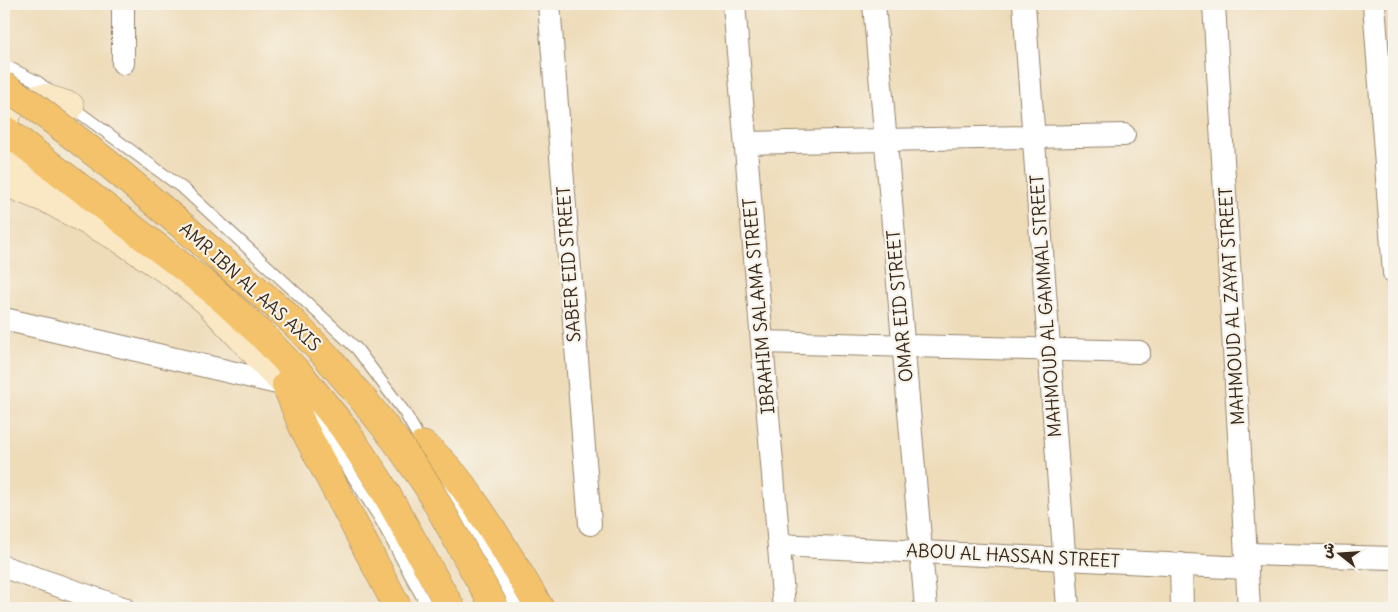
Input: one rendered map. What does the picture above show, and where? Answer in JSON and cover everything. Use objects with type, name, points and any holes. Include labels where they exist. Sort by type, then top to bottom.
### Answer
[{"type":"main road","name":"AMR IBN AL AAS AXIS","points":[[4,86],[45,114],[186,228],[286,315],[325,355],[362,398],[428,487],[495,608]]},
{"type":"main road","name":"AMR IBN AL AAS AXIS","points":[[4,129],[214,291],[260,333],[304,378],[343,427],[378,479],[451,608]]},
{"type":"main road","points":[[286,386],[303,427],[398,608]]},
{"type":"main road","points":[[423,445],[462,484],[492,528],[540,608]]},
{"type":"street","points":[[123,63],[124,4]]},
{"type":"street","name":"SABER EID STREET","points":[[549,4],[590,524]]},
{"type":"street","name":"IBRAHIM SALAMA STREET","points":[[734,4],[784,608]]},
{"type":"street","name":"OMAR EID STREET","points":[[874,4],[926,608]]},
{"type":"street","name":"MAHMOUD AL GAMMAL STREET","points":[[1024,4],[1068,608]]},
{"type":"street","name":"MAHMOUD AL ZAYAT STREET","points":[[1214,4],[1249,608]]},
{"type":"street","points":[[1374,4],[1394,273]]},
{"type":"street","points":[[4,122],[7,112],[17,101],[45,98],[70,106]]},
{"type":"street","points":[[746,143],[1124,135]]},
{"type":"street","points":[[4,145],[13,161],[54,202]]},
{"type":"street","points":[[4,182],[54,202],[119,238],[180,279],[212,307],[286,386]]},
{"type":"street","points":[[4,319],[286,386]]},
{"type":"street","points":[[762,342],[1139,352]]},
{"type":"street","name":"ABOU AL HASSAN STREET","points":[[779,545],[1181,564],[1394,558]]},
{"type":"street","points":[[1181,564],[1182,608]]},
{"type":"street","points":[[4,567],[77,600],[123,608]]},
{"type":"lane","points":[[4,65],[38,82],[185,190],[357,349],[405,413],[517,608]]},
{"type":"lane","points":[[286,386],[324,432],[379,517],[428,608]]}]
